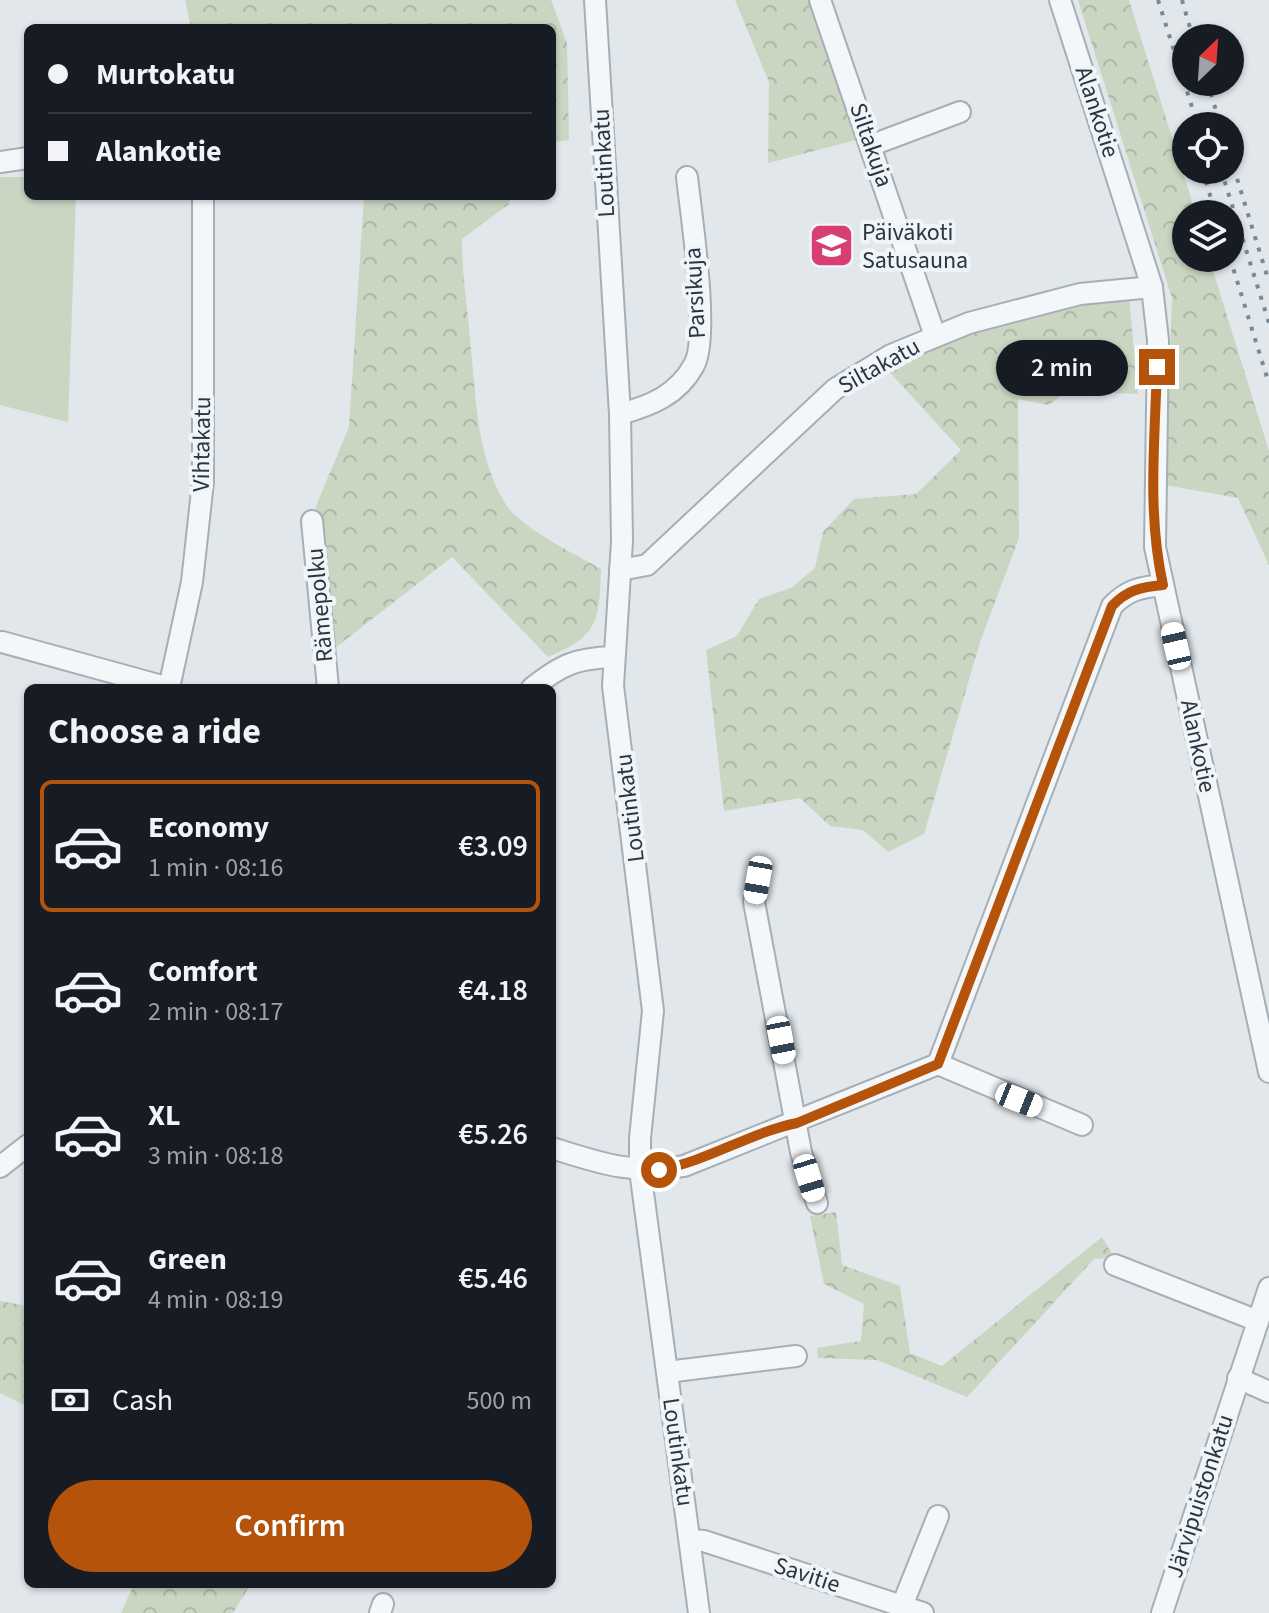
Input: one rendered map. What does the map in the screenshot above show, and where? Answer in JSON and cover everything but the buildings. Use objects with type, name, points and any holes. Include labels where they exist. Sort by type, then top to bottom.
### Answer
[{"type":"street","name":"Loutinkatu","points":[[595,0],[620,414],[620,570],[613,657],[615,703],[653,1011],[640,1170],[699,1613]]},
{"type":"street","name":"Siltakuja","points":[[820,0],[935,336]]},
{"type":"street","name":"Alankotie","points":[[1060,0],[1152,287],[1158,340],[1154,532],[1269,1072]]},
{"type":"street","points":[[872,145],[960,112]]},
{"type":"street","points":[[0,162],[24,159]]},
{"type":"street","name":"Parsikuja","points":[[620,414],[651,405],[677,388],[695,364],[699,310],[687,177]]},
{"type":"street","name":"Vihtakatu","points":[[170,684],[192,582],[203,482],[203,200]]},
{"type":"street","name":"Siltakatu","points":[[620,570],[647,565],[844,382],[891,355],[969,323],[1080,294],[1152,287]]},
{"type":"street","name":"Rämepolku","points":[[312,521],[328,684]]},
{"type":"street","points":[[938,1064],[1112,606],[1123,595],[1137,588],[1163,585]]},
{"type":"street","points":[[2,642],[154,684]]},
{"type":"street","points":[[537,684],[559,666],[589,657],[613,657]]},
{"type":"street","points":[[758,880],[754,902],[801,1152],[817,1203]]},
{"type":"street","points":[[556,1149],[621,1170],[684,1166],[938,1064],[1082,1125]]},
{"type":"street","points":[[0,1167],[24,1148]]},
{"type":"street","points":[[1115,1265],[1258,1321]]},
{"type":"street","points":[[1269,1288],[1238,1378],[1269,1392]]},
{"type":"street","points":[[667,1372],[796,1356]]},
{"type":"street","name":"Järvipuistonkatu","points":[[1162,1613],[1238,1378]]},
{"type":"street","points":[[902,1606],[938,1516]]},
{"type":"street","name":"Savitie","points":[[690,1540],[704,1541],[923,1613]]},
{"type":"green space","points":[[185,0],[551,0],[567,43],[569,140],[556,142],[556,24],[190,24]]},
{"type":"green space","points":[[735,0],[808,0],[856,140],[768,163],[769,82]]},
{"type":"green space","points":[[1078,0],[1129,0],[1172,137],[1172,184],[1187,184],[1192,200],[1172,200],[1172,272],[1213,272],[1269,451],[1269,565],[1238,498],[1165,485],[1172,298]]},
{"type":"green space","points":[[0,177],[24,177],[24,200],[76,200],[68,422],[0,405]]},
{"type":"green space","points":[[364,200],[510,200],[509,204],[462,239],[479,428],[496,485],[512,512],[549,540],[601,569],[597,614],[587,634],[548,657],[452,557],[331,651],[316,506],[349,427]]},
{"type":"green space","points":[[1113,296],[1129,296],[1138,394],[1068,391],[1048,405],[1018,399],[1019,538],[980,642],[924,834],[888,852],[863,830],[830,826],[800,798],[724,811],[706,650],[737,636],[759,599],[793,587],[815,568],[823,532],[854,499],[916,494],[961,450],[884,366],[940,341]]},
{"type":"green space","points":[[836,1212],[842,1265],[900,1286],[910,1353],[942,1366],[1102,1237],[1114,1257],[1094,1259],[967,1397],[877,1360],[818,1358],[817,1348],[861,1341],[864,1304],[824,1284],[810,1216]]},
{"type":"green space","points":[[0,1301],[24,1305],[24,1405],[0,1393]]},
{"type":"green space","points":[[132,1588],[249,1588],[233,1613],[121,1613]]},
{"type":"railway","points":[[1158,0],[1194,112]]},
{"type":"railway","points":[[1182,0],[1189,24]]},
{"type":"railway","points":[[1211,96],[1217,112]]},
{"type":"railway","points":[[1206,184],[1212,200]]},
{"type":"railway","points":[[1225,184],[1269,323]]},
{"type":"railway","points":[[1239,184],[1269,282]]},
{"type":"railway","points":[[1234,272],[1269,384]]},
{"type":"place","name":"Päiväkoti Satusauna","points":[[831,246]]},
{"type":"route","points":[[659,1170],[684,1166],[938,1064],[1112,606],[1123,595],[1137,588],[1163,585],[1155,547],[1153,501],[1157,367]]}]
